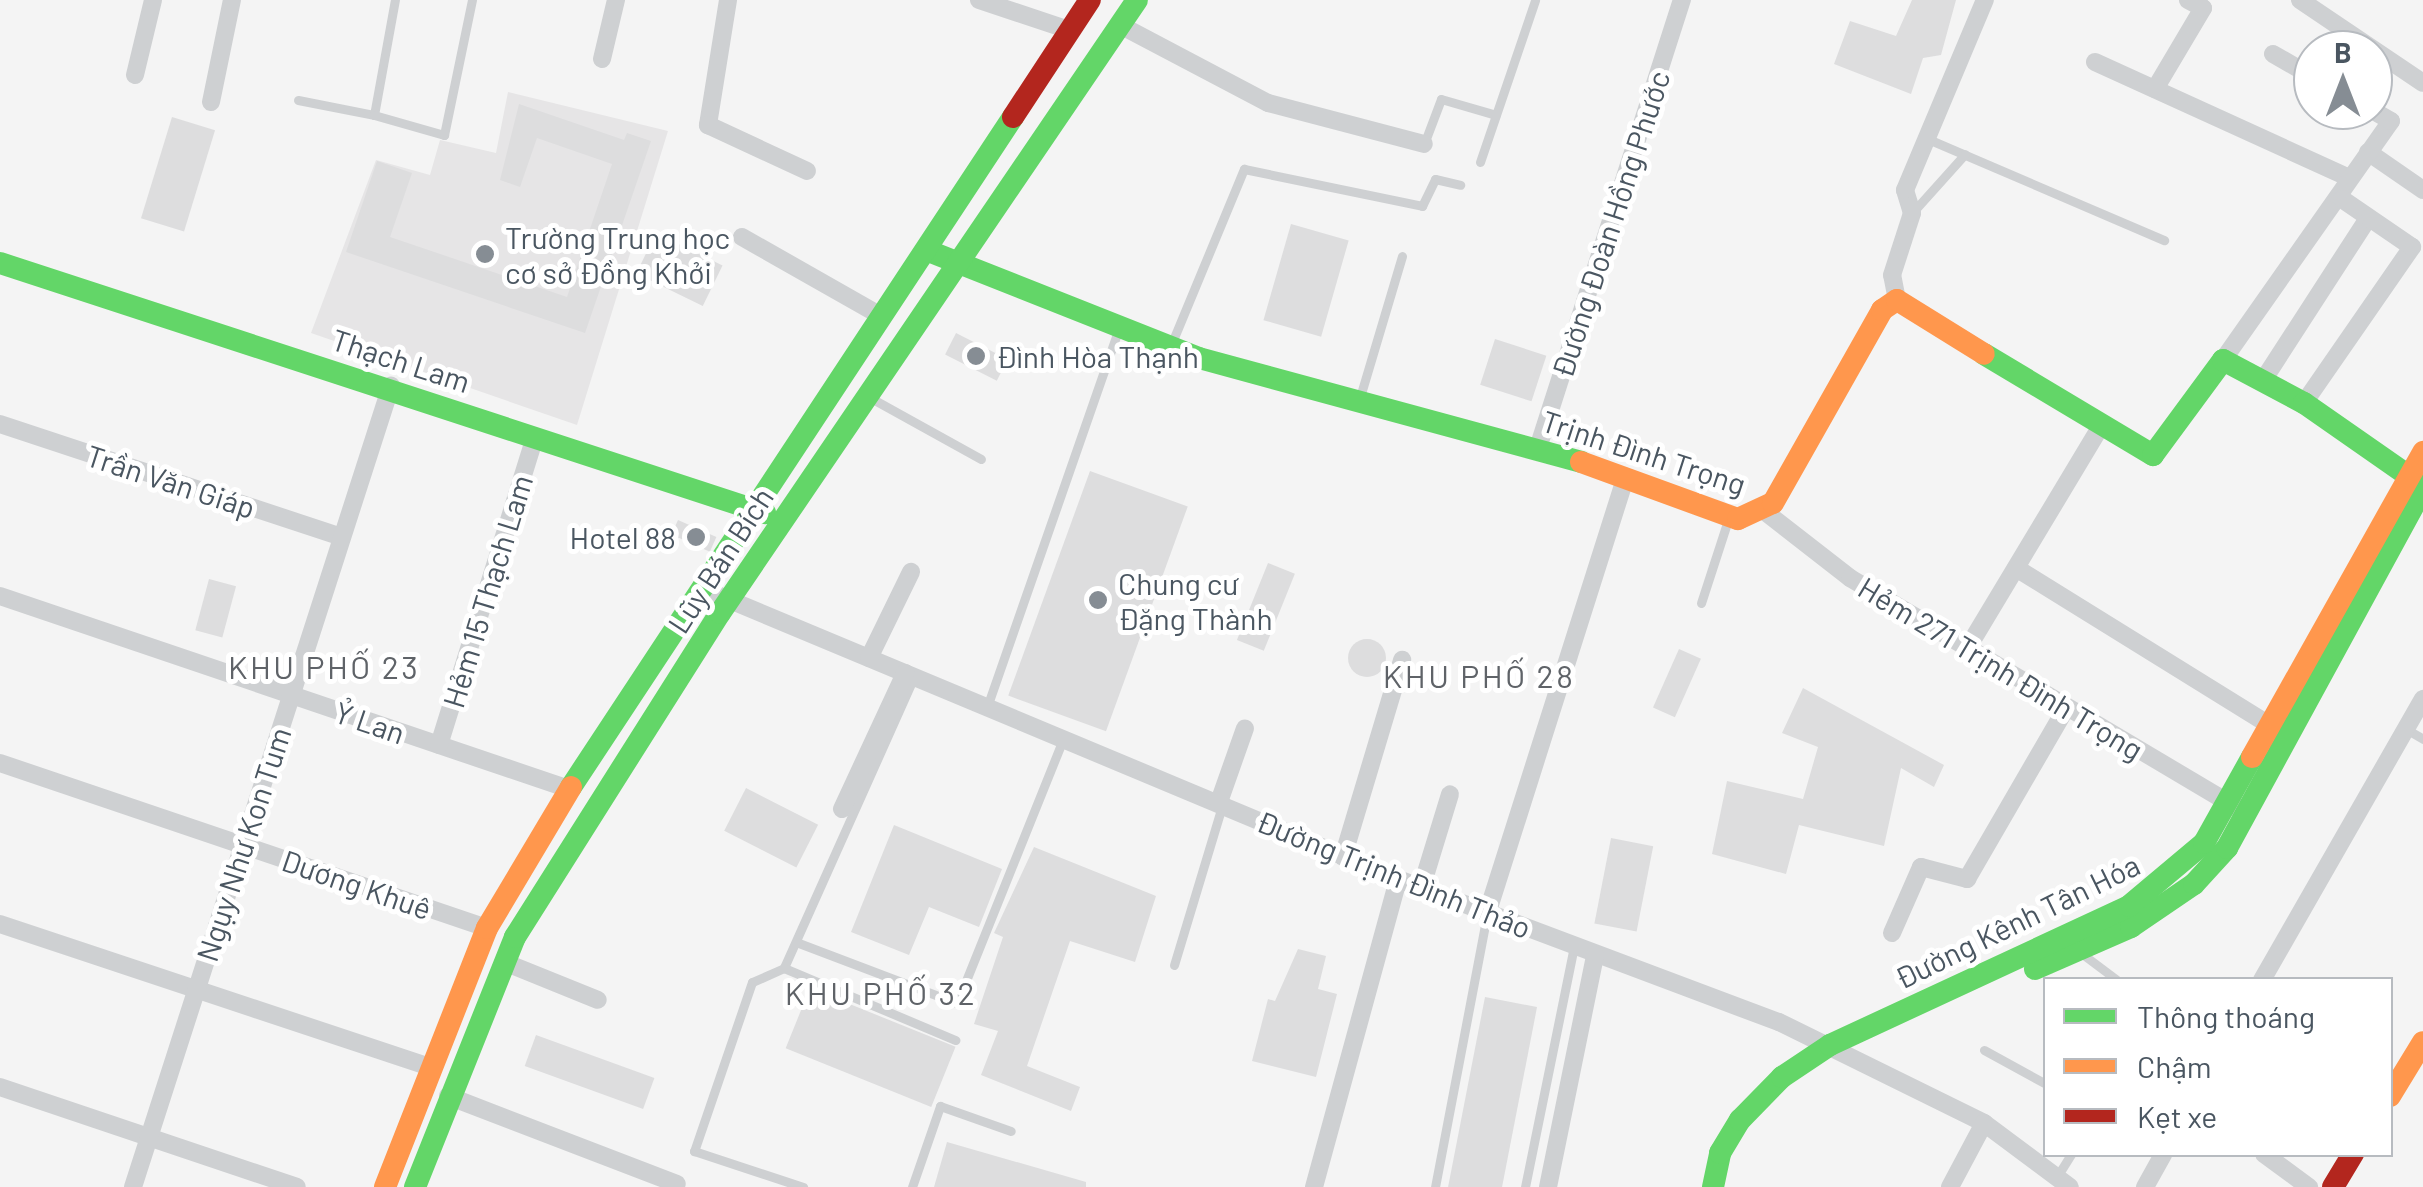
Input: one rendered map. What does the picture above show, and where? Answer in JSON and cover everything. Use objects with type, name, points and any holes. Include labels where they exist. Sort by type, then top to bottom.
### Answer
[{"type":"street","points":[[135,75],[153,0]]},
{"type":"street","points":[[211,102],[232,0]]},
{"type":"street","points":[[602,58],[616,0]]},
{"type":"street","points":[[728,0],[707,120],[807,171]]},
{"type":"street","points":[[978,0],[1069,30]]},
{"type":"street","name":"Lũy Bán Bích","points":[[386,1187],[427,1066],[487,928],[569,789],[1090,0]]},
{"type":"street","name":"Lũy Bán Bích","points":[[415,1187],[504,962],[728,600],[1137,0]]},
{"type":"street","name":"Đường Đoàn Hồng Phước","points":[[1538,448],[1682,0]]},
{"type":"street","points":[[1985,0],[1905,190],[1912,213],[1892,275],[1896,300],[2099,429],[2153,455],[2342,199],[2350,178],[2384,130]]},
{"type":"street","points":[[2155,89],[2203,8],[2188,0]]},
{"type":"street","points":[[2300,0],[2423,83]]},
{"type":"street","points":[[1120,26],[1268,103],[1424,144]]},
{"type":"street","points":[[2273,54],[2293,66]]},
{"type":"street","points":[[2096,62],[2350,178]]},
{"type":"street","points":[[2368,152],[2423,190]]},
{"type":"street","points":[[2304,402],[2412,247],[2342,199]]},
{"type":"street","points":[[2264,379],[2368,218]]},
{"type":"street","points":[[742,237],[881,316]]},
{"type":"street","name":"Trịnh Đình Trọng","points":[[926,250],[1170,348],[1538,448],[1728,517],[1764,511],[1882,310],[1896,300]]},
{"type":"street","name":"Thạch Lam","points":[[1,267],[391,386],[783,518]]},
{"type":"street","points":[[2223,360],[2304,402],[2418,484]]},
{"type":"street","name":"Ngụy Như Kon Tum","points":[[133,1187],[391,386]]},
{"type":"street","name":"Trần Văn Giáp","points":[[0,424],[342,537]]},
{"type":"street","points":[[1967,648],[2099,429]]},
{"type":"street","name":"Hẻm 15 Thạch Lam","points":[[440,745],[535,437]]},
{"type":"street","name":"Đường Kênh Tân Hóa","points":[[1730,1187],[1752,1131],[1840,1050],[2131,927],[2194,884],[2418,484],[2423,452]]},
{"type":"street","points":[[1487,914],[1626,478]]},
{"type":"street","name":"Đường Kênh Tân Hóa","points":[[1713,1187],[1720,1153],[1740,1120],[1782,1077],[2128,906],[2174,874],[2238,809],[2274,728],[2418,484]]},
{"type":"street","name":"Hẻm 271 Trịnh Đình Trọng","points":[[1764,511],[1850,578],[2238,809]]},
{"type":"street","points":[[2016,568],[2274,728]]},
{"type":"street","points":[[869,658],[911,572]]},
{"type":"street","name":"Đường Trịnh Đình Thảo","points":[[702,588],[1398,880],[1840,1050],[1984,1123],[2061,1183]]},
{"type":"street","name":"Ỷ Lan","points":[[0,596],[569,789]]},
{"type":"street","points":[[1343,857],[1402,660]]},
{"type":"street","points":[[842,809],[909,675]]},
{"type":"street","points":[[2264,977],[2423,700]]},
{"type":"street","points":[[1892,933],[1922,867],[1967,879],[2066,708]]},
{"type":"street","points":[[1221,803],[1245,728]]},
{"type":"street","name":"Dương Khuê","points":[[0,762],[487,928]]},
{"type":"street","points":[[1421,889],[1450,794]]},
{"type":"street","points":[[1314,1187],[1398,880]]},
{"type":"street","points":[[0,924],[427,1066]]},
{"type":"street","points":[[1548,1187],[1595,956]]},
{"type":"street","points":[[504,962],[598,1000]]},
{"type":"street","points":[[2393,1091],[2423,1042]]},
{"type":"street","points":[[0,1087],[297,1187]]},
{"type":"street","points":[[448,1096],[676,1184]]},
{"type":"street","points":[[1950,1187],[1984,1123]]},
{"type":"street","points":[[2144,1187],[2161,1157]]},
{"type":"street","points":[[2268,1157],[2309,1187]]},
{"type":"street","points":[[2333,1187],[2351,1157]]},
{"type":"lane","points":[[374,115],[394,0]]},
{"type":"lane","points":[[298,100],[374,115],[444,135],[472,0]]},
{"type":"lane","points":[[1480,162],[1535,0]]},
{"type":"lane","points":[[1424,144],[1442,98],[1496,115]]},
{"type":"lane","points":[[1926,138],[2164,240]]},
{"type":"lane","points":[[1912,213],[1965,154]]},
{"type":"lane","points":[[1170,348],[1244,169],[1422,206],[1435,179],[1460,185]]},
{"type":"lane","points":[[1360,397],[1402,256]]},
{"type":"lane","points":[[987,707],[1120,328]]},
{"type":"lane","points":[[867,396],[981,459]]},
{"type":"lane","points":[[1702,603],[1728,517]]},
{"type":"lane","points":[[803,1187],[694,1151],[752,982],[784,968],[909,675]]},
{"type":"lane","points":[[2406,729],[2423,740]]},
{"type":"lane","points":[[796,942],[957,1002],[1064,739]]},
{"type":"lane","points":[[1174,965],[1221,803]]},
{"type":"lane","points":[[1435,1187],[1487,914]]},
{"type":"lane","points":[[1525,1187],[1574,948]]},
{"type":"lane","points":[[2078,950],[2112,977]]},
{"type":"lane","points":[[784,968],[955,1040]]},
{"type":"lane","points":[[1984,1050],[2043,1082]]},
{"type":"lane","points":[[912,1187],[940,1106],[1011,1130]]},
{"type":"lane","points":[[2061,1183],[2069,1157]]},
{"type":"shaded area","name":"Trường Trung học cơ sở Đồng Khởi","points":[[508,92],[668,131],[577,425],[311,333],[376,160],[430,175],[440,140],[496,153]]},
{"type":"building","points":[[1912,0],[1956,0],[1941,55],[1923,58],[1911,94],[1834,64],[1850,21],[1896,36]]},
{"type":"building","points":[[519,104],[624,140],[627,133],[651,141],[585,333],[346,252],[377,161],[412,173],[390,237],[567,297],[612,164],[537,138],[520,187],[500,180]]},
{"type":"building","points":[[172,117],[215,130],[184,232],[141,218]]},
{"type":"building","points":[[1291,224],[1349,241],[1321,337],[1263,320]]},
{"type":"building","points":[[656,233],[723,265],[703,306],[636,273]]},
{"type":"building","name":"Đình Hòa Thạnh","points":[[956,333],[1008,359],[997,381],[945,354]]},
{"type":"building","points":[[1495,339],[1546,356],[1532,401],[1480,385]]},
{"type":"building","name":"Chung cư Đặng Thành","points":[[1090,471],[1188,507],[1106,731],[1008,696]]},
{"type":"building","name":"Hotel 88","points":[[678,520],[716,537],[710,552],[671,535]]},
{"type":"building","points":[[1268,563],[1295,574],[1264,651],[1237,640]]},
{"type":"building","points":[[209,579],[236,586],[222,637],[195,630]]},
{"type":"building","points":[[1367,639],[1381,644],[1386,658],[1381,672],[1367,677],[1353,672],[1348,658],[1353,644]]},
{"type":"building","points":[[1679,649],[1701,659],[1675,717],[1653,707]]},
{"type":"building","points":[[1803,688],[1944,765],[1934,787],[1901,768],[1884,846],[1799,825],[1786,874],[1712,854],[1727,781],[1803,799],[1818,747],[1782,733]]},
{"type":"building","points":[[746,788],[818,825],[796,868],[724,831]]},
{"type":"building","points":[[894,825],[1002,869],[979,927],[929,907],[909,955],[851,932]]},
{"type":"building","points":[[1611,838],[1653,846],[1637,932],[1594,923]]},
{"type":"building","points":[[1034,847],[1156,896],[1135,962],[1070,941],[1027,1066],[1080,1087],[1071,1111],[981,1075],[998,1031],[974,1024],[1003,937],[994,933]]},
{"type":"building","points":[[1298,949],[1326,956],[1318,989],[1337,994],[1316,1077],[1252,1061],[1268,999],[1275,1001]]},
{"type":"building","points":[[810,988],[956,1047],[931,1107],[786,1048]]},
{"type":"building","points":[[1485,997],[1537,1007],[1502,1187],[1448,1187]]},
{"type":"building","points":[[536,1035],[654,1078],[643,1109],[525,1066]]},
{"type":"building","points":[[947,1142],[1086,1182],[1086,1187],[934,1187]]},
{"type":"traffic: fast","points":[[415,1187],[515,937],[720,613],[1137,0]]},
{"type":"traffic: fast","points":[[571,787],[1013,117]]},
{"type":"traffic: fast","points":[[926,250],[1199,358],[1581,462]]},
{"type":"traffic: fast","points":[[0,263],[765,513]]},
{"type":"traffic: fast","points":[[1984,354],[2153,455],[2223,360],[2304,403],[2423,486]]},
{"type":"traffic: fast","points":[[2035,969],[2131,927],[2194,884],[2227,848],[2423,489]]},
{"type":"traffic: fast","points":[[1713,1187],[1720,1153],[1740,1120],[1782,1077],[1830,1045],[2129,906],[2204,843],[2252,757]]},
{"type":"traffic: slow","points":[[1581,462],[1738,519],[1773,503],[1882,310],[1897,300],[1984,354]]},
{"type":"traffic: slow","points":[[2252,757],[2423,452]]},
{"type":"traffic: slow","points":[[385,1187],[487,928],[571,787]]},
{"type":"traffic: slow","points":[[2393,1091],[2423,1042]]},
{"type":"traffic: jam","points":[[1013,117],[1090,0]]},
{"type":"traffic: jam","points":[[2333,1187],[2351,1157]]},
{"type":"place","name":"Trường Trung học cơ sở Đồng Khởi","points":[[485,254]]},
{"type":"place","name":"Đình Hòa Thạnh","points":[[976,356]]},
{"type":"place","name":"Hotel 88","points":[[696,537]]},
{"type":"place","name":"Chung cư Đặng Thành","points":[[1098,600]]},
{"type":"district","name":"KHU PHỐ 23","points":[[324,666]]},
{"type":"district","name":"KHU PHỐ 28","points":[[1479,675]]},
{"type":"district","name":"KHU PHỐ 32","points":[[881,992]]}]
